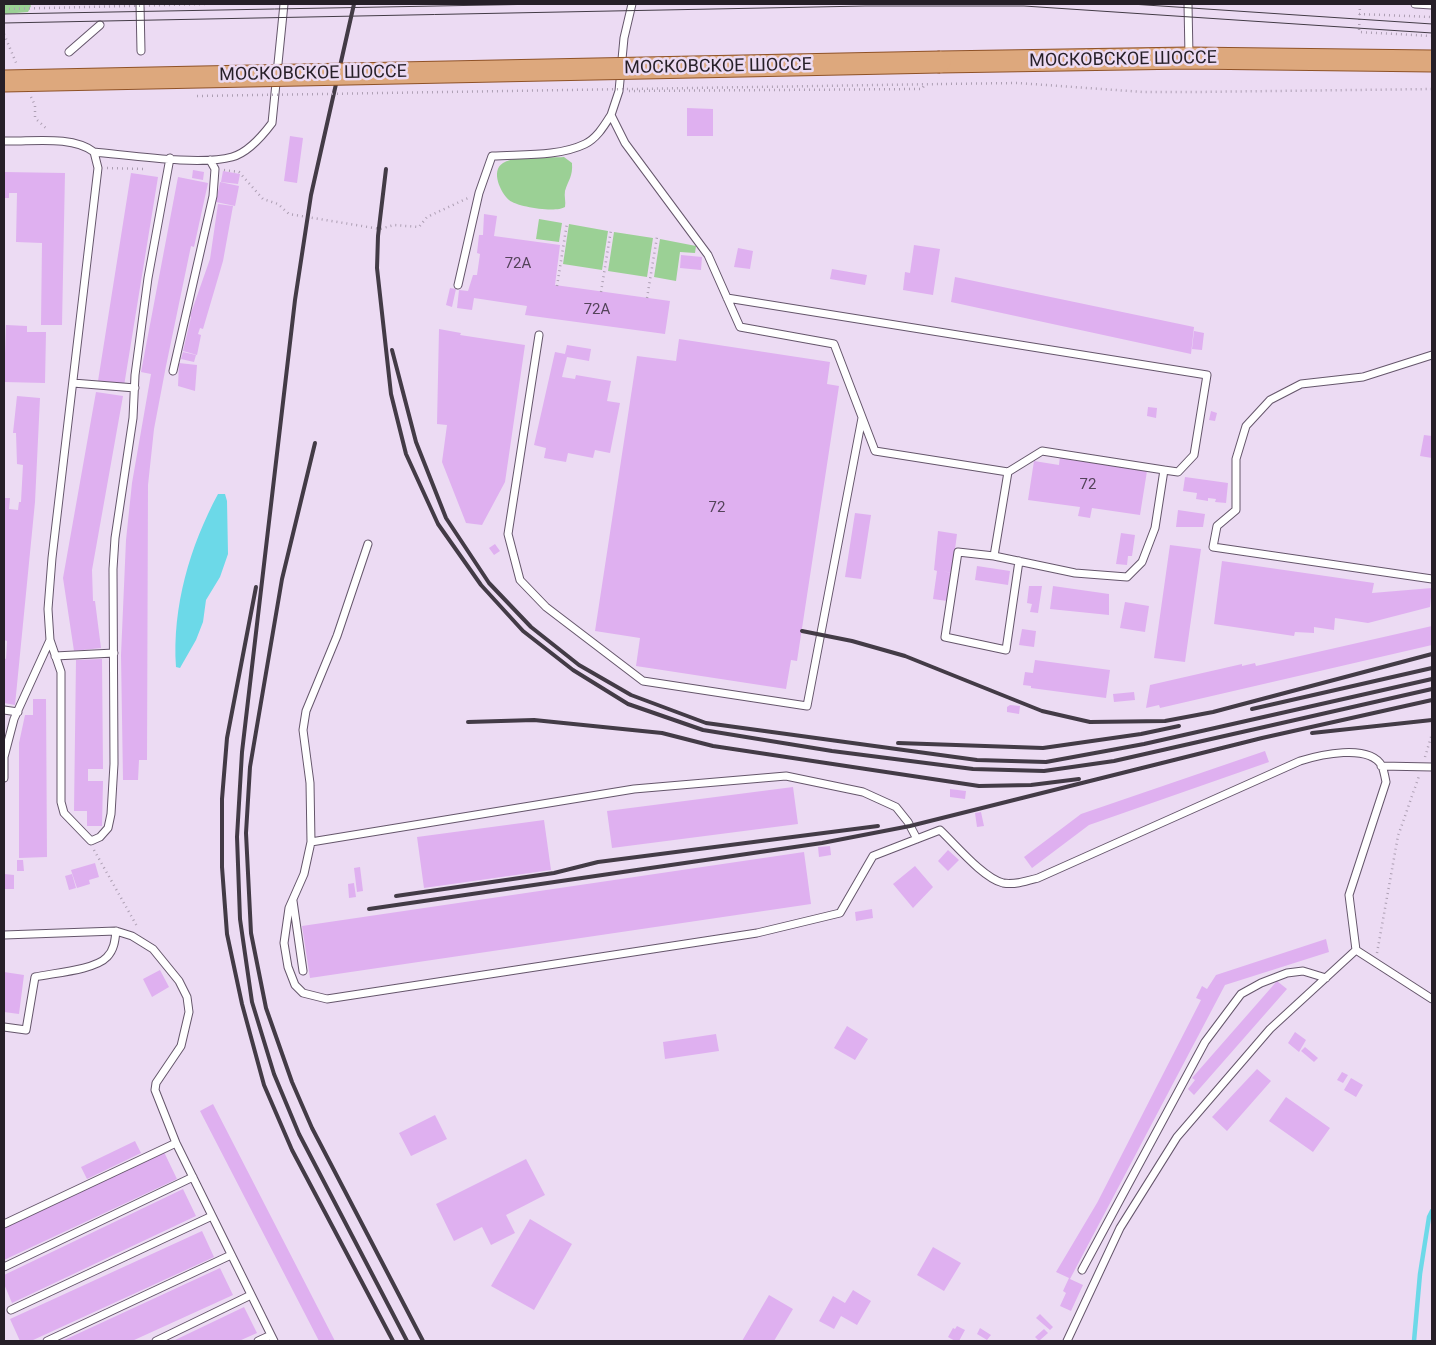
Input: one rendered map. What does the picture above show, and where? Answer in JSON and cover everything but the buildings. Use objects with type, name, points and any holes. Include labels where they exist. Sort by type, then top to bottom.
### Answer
[{"type":"main road","name":"МОСКОВСКОЕ ШОССЕ","points":[[4,80],[1189,58],[1432,61]]},
{"type":"lane","points":[[140,4],[141,51]]},
{"type":"lane","points":[[4,142],[62,142],[88,147],[94,152],[170,158],[210,160],[233,157],[262,136],[272,123],[284,4]]},
{"type":"lane","points":[[458,285],[479,193],[492,156],[560,151],[585,144],[600,132],[610,115],[619,91],[624,38],[632,4]]},
{"type":"lane","points":[[1188,4],[1189,58]]},
{"type":"lane","points":[[1415,4],[1432,5]]},
{"type":"lane","points":[[69,52],[100,25]]},
{"type":"lane","points":[[610,115],[624,143],[708,255],[727,298],[740,327],[834,344],[875,451],[1008,472],[1042,451],[1178,472],[1194,455],[1207,375],[727,298]]},
{"type":"lane","points":[[94,152],[98,168],[52,558],[48,609],[50,640],[61,672],[61,802],[64,813],[91,841],[100,837],[108,828],[111,814],[114,764],[115,538],[133,418],[148,278],[170,158]]},
{"type":"lane","points":[[173,371],[213,196],[216,169],[210,160]]},
{"type":"lane","points":[[539,335],[508,534],[520,580],[546,607],[643,681],[807,706],[862,418]]},
{"type":"lane","points":[[1432,355],[1363,377],[1301,384],[1270,400],[1246,426],[1236,459],[1236,510],[1217,526],[1213,548],[1432,579]]},
{"type":"lane","points":[[73,383],[135,388]]},
{"type":"lane","points":[[1019,562],[1006,650],[945,637],[958,552],[994,556],[1075,574],[1127,577],[1142,562],[1155,528],[1164,470]]},
{"type":"lane","points":[[994,556],[1008,472]]},
{"type":"lane","points":[[368,544],[337,636],[306,711],[303,730],[310,783],[311,842],[304,874],[289,908],[284,943],[288,967],[294,985],[303,993],[326,999],[757,933],[840,913],[873,856],[940,830],[987,875],[1004,883],[1017,884],[1038,878],[1300,761],[1326,753],[1352,752],[1375,759],[1381,766],[1386,782],[1350,895],[1356,950]]},
{"type":"lane","points":[[4,778],[4,757],[18,712],[50,640]]},
{"type":"lane","points":[[56,656],[114,653]]},
{"type":"lane","points":[[4,710],[18,712]]},
{"type":"lane","points":[[1381,766],[1432,767]]},
{"type":"lane","points":[[311,842],[634,789],[786,776],[863,792],[896,806],[908,822],[917,839]]},
{"type":"lane","points":[[292,900],[303,971]]},
{"type":"lane","points":[[4,1027],[26,1030],[35,977],[98,964],[108,957],[114,947],[116,931]]},
{"type":"lane","points":[[4,935],[116,931],[147,944],[179,981],[187,997],[189,1012],[181,1046],[156,1083],[155,1090],[176,1143],[272,1338],[258,1341]]},
{"type":"lane","points":[[1356,950],[1432,999]]},
{"type":"lane","points":[[1067,1341],[1120,1228],[1177,1137],[1270,1029],[1356,950]]},
{"type":"lane","points":[[1082,1270],[1201,1050],[1241,994],[1260,983],[1287,973],[1303,971],[1326,978]]},
{"type":"lane","points":[[4,1224],[176,1143]]},
{"type":"lane","points":[[4,1267],[193,1177]]},
{"type":"lane","points":[[11,1310],[212,1216]]},
{"type":"lane","points":[[47,1341],[231,1256]]},
{"type":"lane","points":[[156,1341],[251,1295]]},
{"type":"path","points":[[4,9],[208,4]]},
{"type":"path","points":[[1360,4],[1359,32],[1432,36]]},
{"type":"path","points":[[1359,14],[1432,17]]},
{"type":"path","points":[[192,96],[1018,83],[1143,92],[1432,89]]},
{"type":"path","points":[[619,91],[922,89],[925,84]]},
{"type":"path","points":[[24,99],[34,99]]},
{"type":"path","points":[[98,168],[169,170]]},
{"type":"path","points":[[216,169],[239,172],[264,200],[278,204],[288,214],[380,230],[394,224],[419,227],[427,217],[479,193]]},
{"type":"path","points":[[557,286],[567,224]]},
{"type":"path","points":[[602,292],[611,230]]},
{"type":"path","points":[[647,298],[657,237]]},
{"type":"path","points":[[1422,766],[1432,734]]},
{"type":"path","points":[[1376,962],[1398,836],[1419,775]]},
{"type":"path","points":[[91,841],[98,860],[147,944]]},
{"type":"green space","points":[[4,4],[30,4],[31,6],[28,12],[4,14]]},
{"type":"green space","points":[[524,157],[564,157],[572,163],[571,175],[565,191],[565,207],[545,209],[513,203],[500,187],[497,171],[503,163],[509,160]]},
{"type":"green space","points":[[539,219],[562,223],[559,242],[536,239]]},
{"type":"green space","points":[[569,224],[608,231],[602,270],[563,264]]},
{"type":"green space","points":[[614,232],[653,238],[647,277],[608,271]]},
{"type":"green space","points":[[660,239],[696,246],[695,253],[680,252],[676,281],[654,277]]},
{"type":"water","points":[[218,494],[225,494],[227,501],[228,554],[220,577],[206,600],[203,622],[196,640],[180,668],[176,667],[176,644],[180,600],[191,556]]},
{"type":"waterway","points":[[1414,1341],[1420,1274],[1429,1217],[1432,1211]]},
{"type":"tram line","points":[[4,14],[545,4]]},
{"type":"tram line","points":[[1131,4],[1432,24]]},
{"type":"tram line","points":[[4,23],[865,6],[1024,6],[1432,33]]},
{"type":"railway","points":[[354,4],[311,195],[295,300],[242,752],[237,837],[240,919],[252,1002],[274,1074],[299,1134],[407,1341]]},
{"type":"railway","points":[[386,169],[378,236],[377,268],[391,394],[406,454],[438,524],[481,585],[523,631],[573,670],[628,704],[703,730],[832,751],[973,769],[1044,771],[1114,761],[1432,689]]},
{"type":"railway","points":[[392,350],[416,442],[446,518],[489,583],[531,627],[579,665],[631,695],[706,723],[977,760],[1046,762],[1144,744],[1432,679]]},
{"type":"railway","points":[[315,443],[282,579],[250,767],[246,833],[251,933],[266,1008],[292,1082],[312,1128],[423,1341]]},
{"type":"railway","points":[[256,587],[227,738],[222,799],[222,867],[227,934],[242,1004],[264,1085],[292,1150],[393,1341]]},
{"type":"railway","points":[[802,631],[852,641],[905,656],[1042,711],[1090,722],[1165,721],[1213,712],[1432,654]]},
{"type":"railway","points":[[1252,709],[1432,668]]},
{"type":"railway","points":[[369,909],[822,843],[910,826],[1262,738],[1432,700]]},
{"type":"railway","points":[[468,722],[534,720],[662,733],[713,746],[979,786],[1031,785],[1079,779]]},
{"type":"railway","points":[[1312,733],[1432,720]]},
{"type":"railway","points":[[898,743],[1043,748],[1141,734],[1179,726]]},
{"type":"railway","points":[[396,896],[554,873],[598,862],[878,826]]}]
